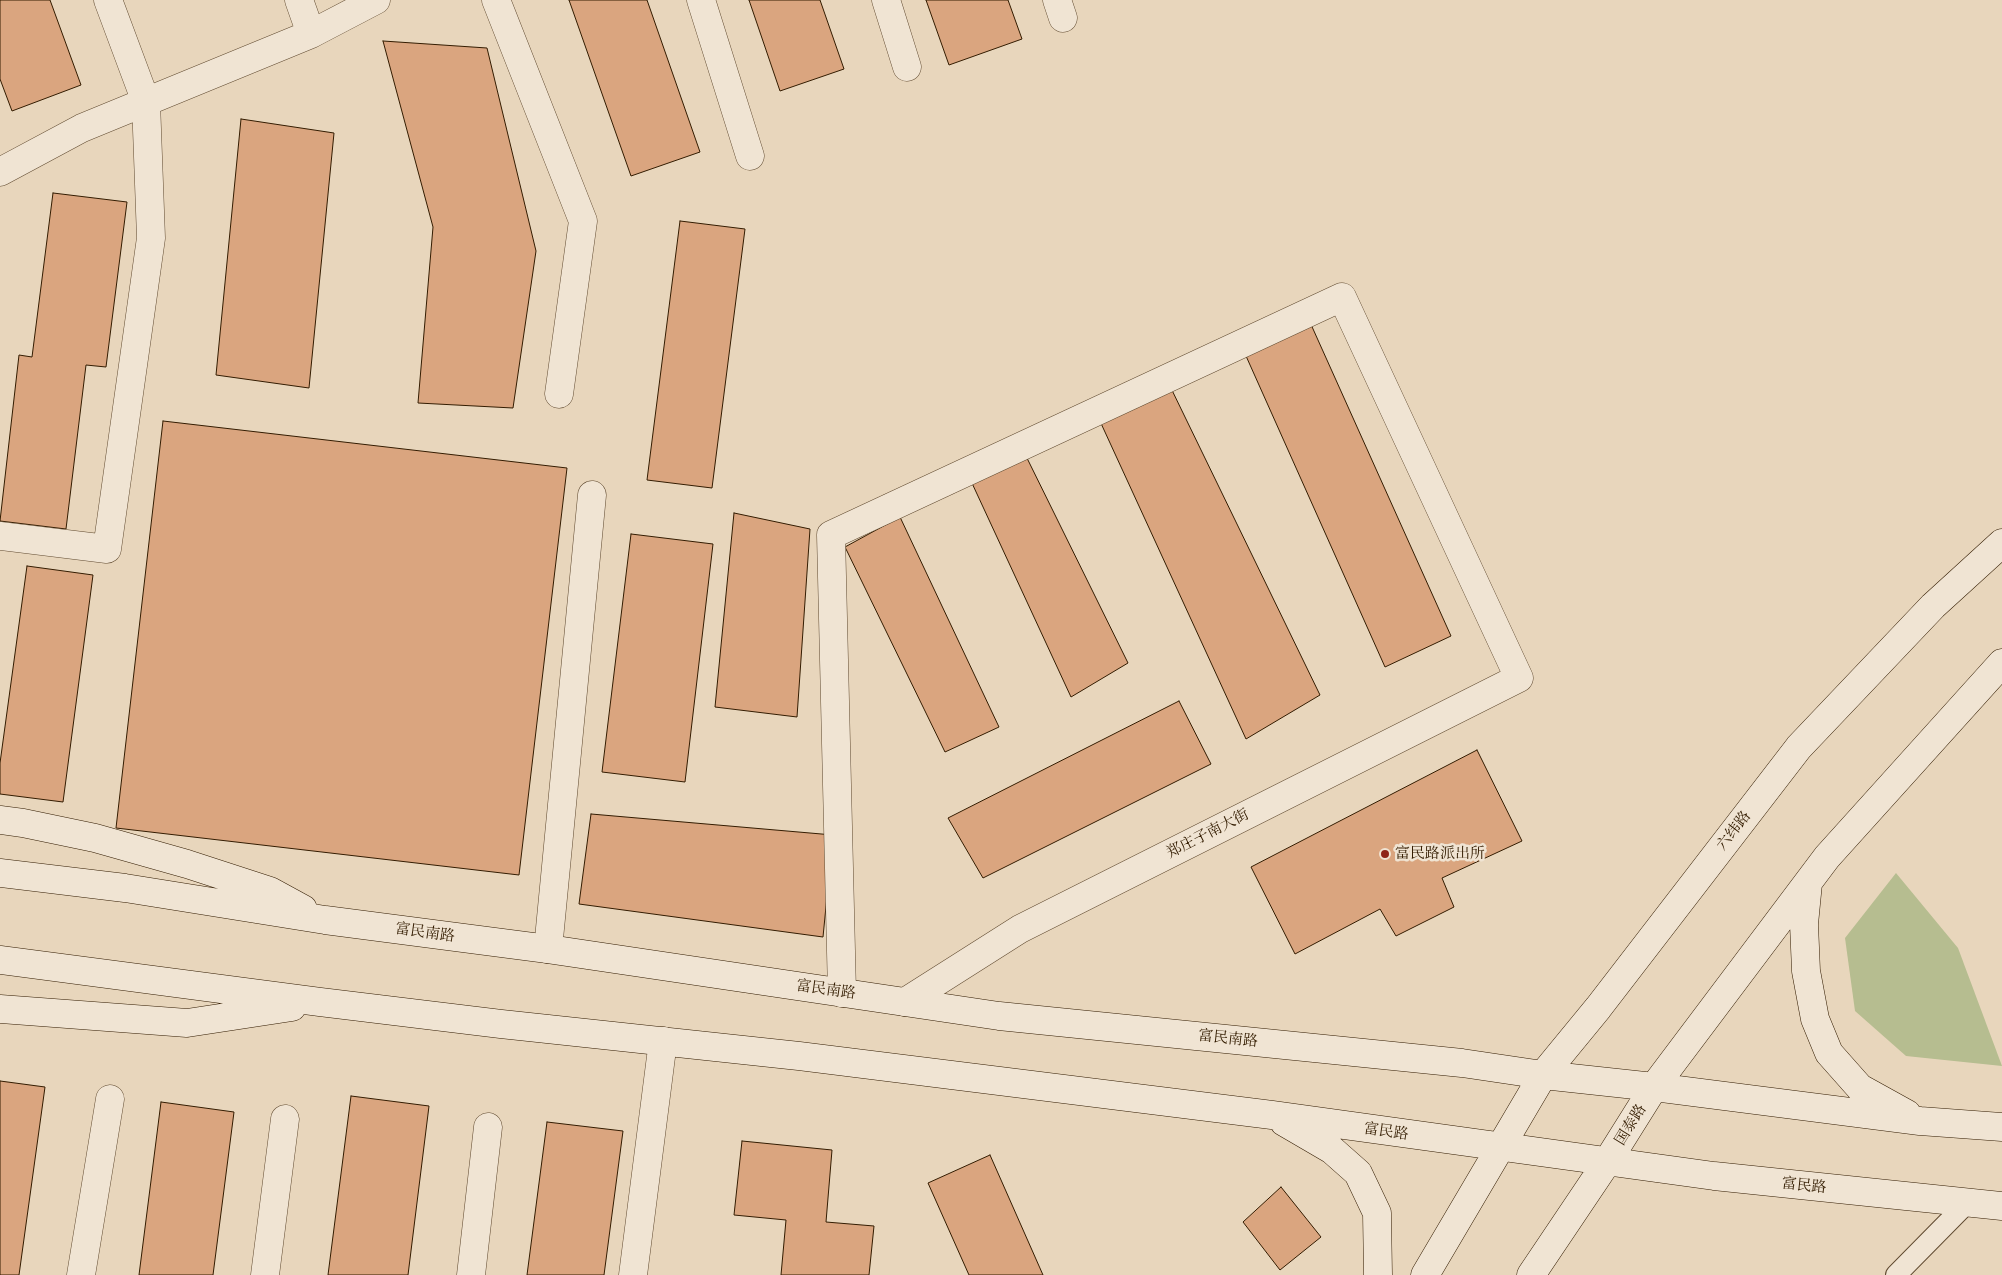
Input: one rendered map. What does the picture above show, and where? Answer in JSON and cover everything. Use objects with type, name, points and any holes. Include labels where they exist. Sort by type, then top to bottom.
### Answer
[{"type":"main road","points":[[0,536],[106,548],[151,238],[146,102],[108,0]]},
{"type":"main road","points":[[298,0],[311,34]]},
{"type":"main road","points":[[0,172],[82,128],[311,34],[376,0]]},
{"type":"main road","points":[[496,0],[582,221],[559,394]]},
{"type":"main road","points":[[701,0],[750,156]]},
{"type":"main road","points":[[886,0],[907,67]]},
{"type":"main road","name":"郑庄子南大街","points":[[842,992],[831,535],[1342,297],[1519,678],[1020,929],[905,1002]]},
{"type":"main road","points":[[548,949],[592,495]]},
{"type":"main road","name":"六纬路","points":[[1499,1148],[1542,1075],[1598,1008],[1799,747],[1933,606],[2002,543]]},
{"type":"main road","points":[[2002,663],[1827,858],[1654,1087],[1920,1121],[2002,1127]]},
{"type":"main road","points":[[0,820],[95,838],[187,864],[270,891],[325,920]]},
{"type":"main road","name":"富民南路","points":[[0,873],[125,888],[325,920],[548,949],[999,1016],[1462,1063],[1542,1075],[1654,1087]]},
{"type":"main road","points":[[1808,882],[1804,924],[1806,971],[1815,1019],[1829,1053],[1860,1088],[1920,1121]]},
{"type":"main road","points":[[0,960],[320,1002],[799,1056],[1272,1116],[1332,1150],[1358,1173],[1377,1213],[1378,1275]]},
{"type":"main road","points":[[0,1009],[187,1024],[320,1002]]},
{"type":"main road","points":[[633,1275],[663,1041]]},
{"type":"main road","name":"国泰路","points":[[1607,1162],[1654,1087]]},
{"type":"main road","points":[[81,1275],[110,1099]]},
{"type":"main road","name":"富民路","points":[[1272,1116],[1714,1176],[1966,1204],[2002,1206]]},
{"type":"main road","points":[[265,1275],[285,1119]]},
{"type":"main road","points":[[471,1275],[488,1127]]},
{"type":"main road","points":[[1425,1275],[1499,1148]]},
{"type":"main road","points":[[1531,1275],[1607,1162]]},
{"type":"lane","points":[[1896,1275],[1966,1204]]},
{"type":"green space","points":[[1896,873],[1958,948],[2002,1066],[1906,1056],[1855,1011],[1845,938]]},
{"type":"building","points":[[0,0],[50,0],[81,85],[12,111],[0,79]]},
{"type":"building","points":[[569,0],[647,0],[700,152],[631,176]]},
{"type":"building","points":[[749,0],[820,0],[844,69],[780,91]]},
{"type":"building","points":[[926,0],[1008,0],[1022,39],[949,65]]},
{"type":"building","points":[[383,41],[487,48],[536,251],[513,408],[418,403],[433,227]]},
{"type":"building","points":[[241,119],[334,133],[309,388],[216,375]]},
{"type":"building","points":[[53,193],[127,202],[106,367],[86,365],[66,529],[0,521],[19,355],[32,357]]},
{"type":"building","points":[[680,221],[745,229],[712,488],[647,480]]},
{"type":"building","points":[[1309,320],[1451,636],[1385,667],[1242,347]]},
{"type":"building","points":[[1168,382],[1320,695],[1246,739],[1099,419]]},
{"type":"building","points":[[163,421],[567,468],[519,875],[116,828]]},
{"type":"building","points":[[1024,452],[1128,663],[1071,697],[971,481]]},
{"type":"building","points":[[734,513],[810,529],[797,717],[715,707]]},
{"type":"building","points":[[900,517],[999,727],[945,752],[845,547]]},
{"type":"building","points":[[631,534],[713,544],[685,782],[602,772]]},
{"type":"building","points":[[27,566],[93,575],[63,802],[0,794],[0,763]]},
{"type":"building","points":[[1179,701],[1211,764],[983,878],[948,818]]},
{"type":"building","name":"富民路派出所","points":[[1477,750],[1522,841],[1442,878],[1454,907],[1396,936],[1380,909],[1295,954],[1251,867]]},
{"type":"building","points":[[591,814],[833,835],[823,937],[579,904]]},
{"type":"building","points":[[0,1081],[45,1087],[19,1275],[0,1275]]},
{"type":"building","points":[[351,1096],[429,1106],[408,1275],[328,1275]]},
{"type":"building","points":[[161,1102],[234,1112],[213,1275],[139,1275]]},
{"type":"building","points":[[547,1122],[623,1131],[604,1275],[527,1275]]},
{"type":"building","points":[[742,1141],[832,1150],[826,1222],[874,1226],[869,1275],[781,1275],[786,1220],[734,1215]]},
{"type":"building","points":[[990,1155],[1043,1275],[969,1275],[928,1183]]},
{"type":"building","points":[[1281,1187],[1321,1237],[1280,1270],[1243,1222]]},
{"type":"place","name":"富民路派出所","points":[[1385,854]]}]
